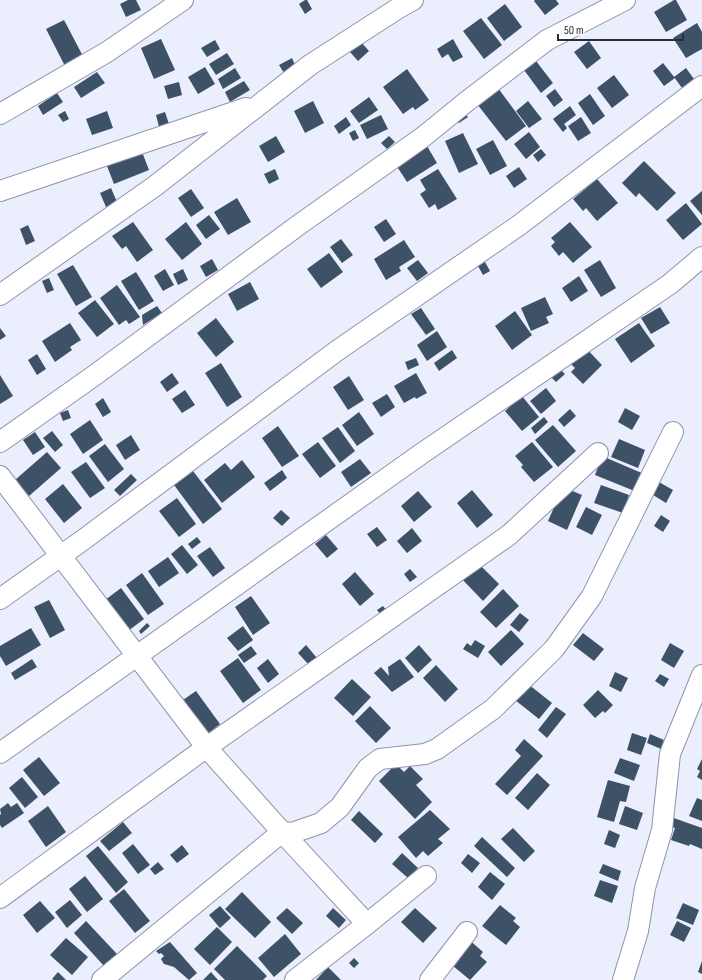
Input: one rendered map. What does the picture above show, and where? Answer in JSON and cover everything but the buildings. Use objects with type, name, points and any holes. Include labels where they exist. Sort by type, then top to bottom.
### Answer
[{"type":"street","points":[[0,114],[107,52],[183,0]]},
{"type":"street","points":[[0,295],[156,186],[310,65],[413,0]]},
{"type":"street","points":[[0,442],[95,375],[300,224],[423,137],[547,40],[626,0]]},
{"type":"street","points":[[0,599],[61,556],[338,350],[518,226],[702,86]]},
{"type":"street","points":[[0,191],[260,104]]},
{"type":"street","points":[[0,753],[421,454],[670,284],[702,258]]},
{"type":"street","points":[[102,980],[282,832],[292,833],[321,823],[340,807],[368,768],[380,759],[425,754],[437,749],[493,709],[554,649],[592,596],[673,432]]},
{"type":"street","points":[[0,898],[207,748],[509,535],[598,453]]},
{"type":"street","points":[[0,476],[207,748],[282,832],[368,924]]},
{"type":"street","points":[[623,980],[638,931],[645,888],[662,830],[670,754],[702,675]]},
{"type":"street","points":[[295,980],[368,924],[426,876]]},
{"type":"street","points":[[430,980],[467,932]]}]
